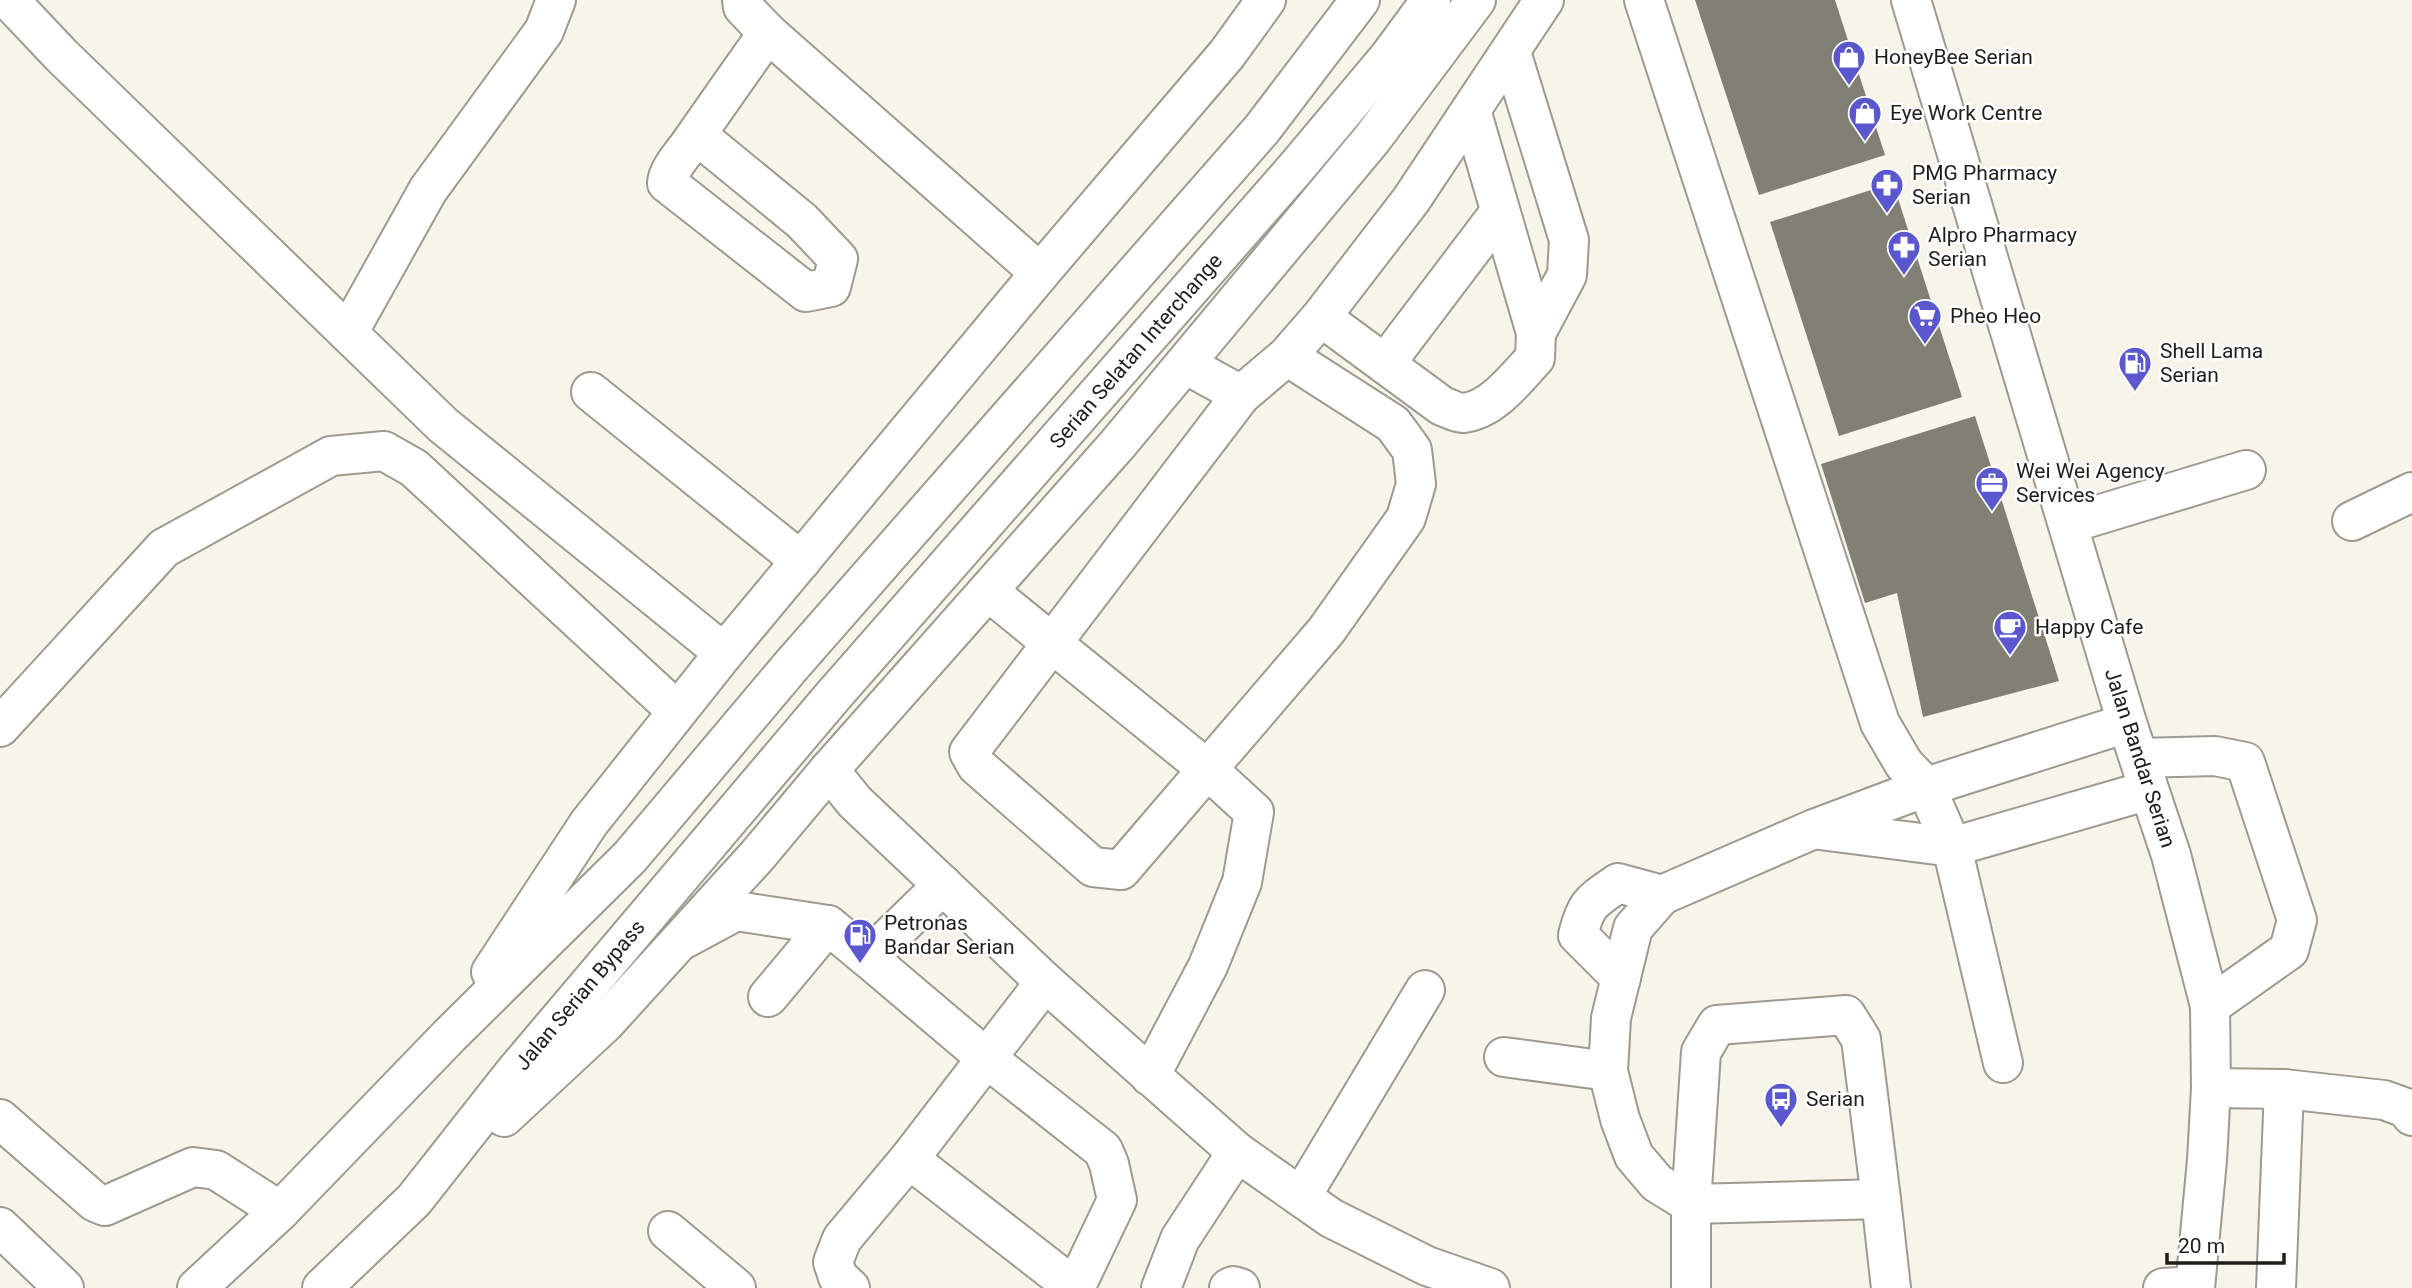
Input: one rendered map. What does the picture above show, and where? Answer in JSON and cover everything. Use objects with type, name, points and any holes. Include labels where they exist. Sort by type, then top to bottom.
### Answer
[{"type":"main road","points":[[9,0],[62,56],[443,425],[724,653]]},
{"type":"main road","points":[[348,333],[428,190],[544,31],[556,0]]},
{"type":"main road","points":[[741,0],[743,7],[768,33],[1040,273]]},
{"type":"main road","points":[[450,1035],[589,823],[677,711],[1040,273],[1227,54],[1266,0]]},
{"type":"main road","points":[[197,1288],[280,1211],[450,1035],[630,857],[791,666],[1262,130],[1360,0]]},
{"type":"main road","name":"Serian Selatan Interchange","points":[[833,696],[1295,169],[1389,57],[1431,0]]},
{"type":"main road","points":[[414,1200],[605,1023],[757,856],[829,770],[989,592],[1185,364],[1373,139],[1476,0]]},
{"type":"main road","points":[[1287,356],[1393,424],[1412,450],[1416,484],[1406,518],[1326,631],[1121,870],[1093,867],[977,766],[969,752],[1241,395],[1287,356],[1321,317],[1411,200],[1544,0]]},
{"type":"main road","points":[[1644,0],[1880,723],[1905,764],[1926,787],[1952,847],[2003,1063]]},
{"type":"main road","name":"Jalan Bandar Serian","points":[[1911,0],[2138,757],[2171,855],[2210,1006],[2211,1088],[2207,1160],[2184,1287]]},
{"type":"main road","points":[[696,135],[768,33]]},
{"type":"main road","points":[[1511,52],[1569,240],[1567,275],[1536,333]]},
{"type":"main road","points":[[1321,317],[1442,406],[1461,413],[1483,406],[1505,390],[1535,358],[1536,333],[1471,110]]},
{"type":"main road","points":[[1385,364],[1500,212]]},
{"type":"main road","points":[[1185,364],[1241,395]]},
{"type":"main road","points":[[591,392],[801,561]]},
{"type":"main road","points":[[0,727],[164,548],[331,456],[384,451],[414,468],[677,711]]},
{"type":"main road","points":[[2068,524],[2246,470]]},
{"type":"main road","points":[[2352,521],[2412,492]]},
{"type":"main road","points":[[989,592],[1207,769],[1254,812],[1242,882],[1208,966],[1150,1076]]},
{"type":"main road","name":"Jalan Serian Bypass","points":[[323,1288],[414,1200],[514,1073],[833,696]]},
{"type":"main road","points":[[1881,1199],[1690,1204],[1657,1183],[1634,1156],[1620,1119],[1608,1071],[1611,1018],[1633,928],[1662,895],[1814,829],[1926,787],[2138,757],[2215,756],[2245,762],[2297,920],[2289,950],[2210,1006]]},
{"type":"main road","points":[[1814,829],[1952,847],[2138,757]]},
{"type":"main road","points":[[829,770],[855,802],[1045,982],[1237,1152],[1331,1218],[1427,1266],[1490,1288]]},
{"type":"main road","points":[[1621,978],[1578,935],[1584,911],[1618,883],[1662,895]]},
{"type":"main road","points":[[868,958],[943,885]]},
{"type":"main road","points":[[679,941],[736,911],[828,925],[985,1057],[1102,1150],[1109,1164],[1117,1200],[1075,1288],[909,1159]]},
{"type":"main road","points":[[768,998],[828,925]]},
{"type":"main road","points":[[840,1284],[833,1262],[842,1240],[909,1159],[1045,982]]},
{"type":"main road","points":[[1301,1197],[1425,990]]},
{"type":"main road","points":[[1691,1288],[1690,1204],[1701,1052],[1717,1025],[1846,1015],[1861,1039],[1891,1288]]},
{"type":"main road","points":[[1504,1057],[1608,1071]]},
{"type":"main road","points":[[2211,1088],[2284,1089],[2384,1100],[2406,1108],[2412,1116]]},
{"type":"main road","points":[[2276,1288],[2284,1089]]},
{"type":"main road","points":[[0,1119],[95,1202],[106,1206],[193,1167],[216,1170],[280,1211]]},
{"type":"main road","points":[[1161,1288],[1180,1238],[1237,1152]]},
{"type":"main road","points":[[0,1227],[64,1288]]},
{"type":"main road","points":[[668,1231],[736,1288]]},
{"type":"main road","points":[[1229,1288],[1240,1288]]},
{"type":"building","points":[[1695,0],[1835,0],[1885,155],[1759,195]]},
{"type":"building","points":[[1893,183],[1962,397],[1839,436],[1770,222]]},
{"type":"building","points":[[1975,416],[2059,681],[1923,717],[1897,593],[1865,603],[1821,464]]},
{"type":"place","name":"HoneyBee Serian","points":[[1849,87]]},
{"type":"place","name":"Eye Work Centre","points":[[1865,143]]},
{"type":"place","name":"PMG Pharmacy Serian","points":[[1887,215]]},
{"type":"place","name":"Alpro Pharmacy Serian","points":[[1904,277]]},
{"type":"place","name":"Pheo Heo","points":[[1925,346]]},
{"type":"place","name":"Shell Lama Serian","points":[[2135,393]]},
{"type":"place","name":"Wei Wei Agency Services","points":[[1992,513]]},
{"type":"place","name":"Happy Cafe","points":[[2010,657]]},
{"type":"place","name":"Petronas Bandar Serian","points":[[860,965]]},
{"type":"place","name":"Serian","points":[[1781,1129]]}]
